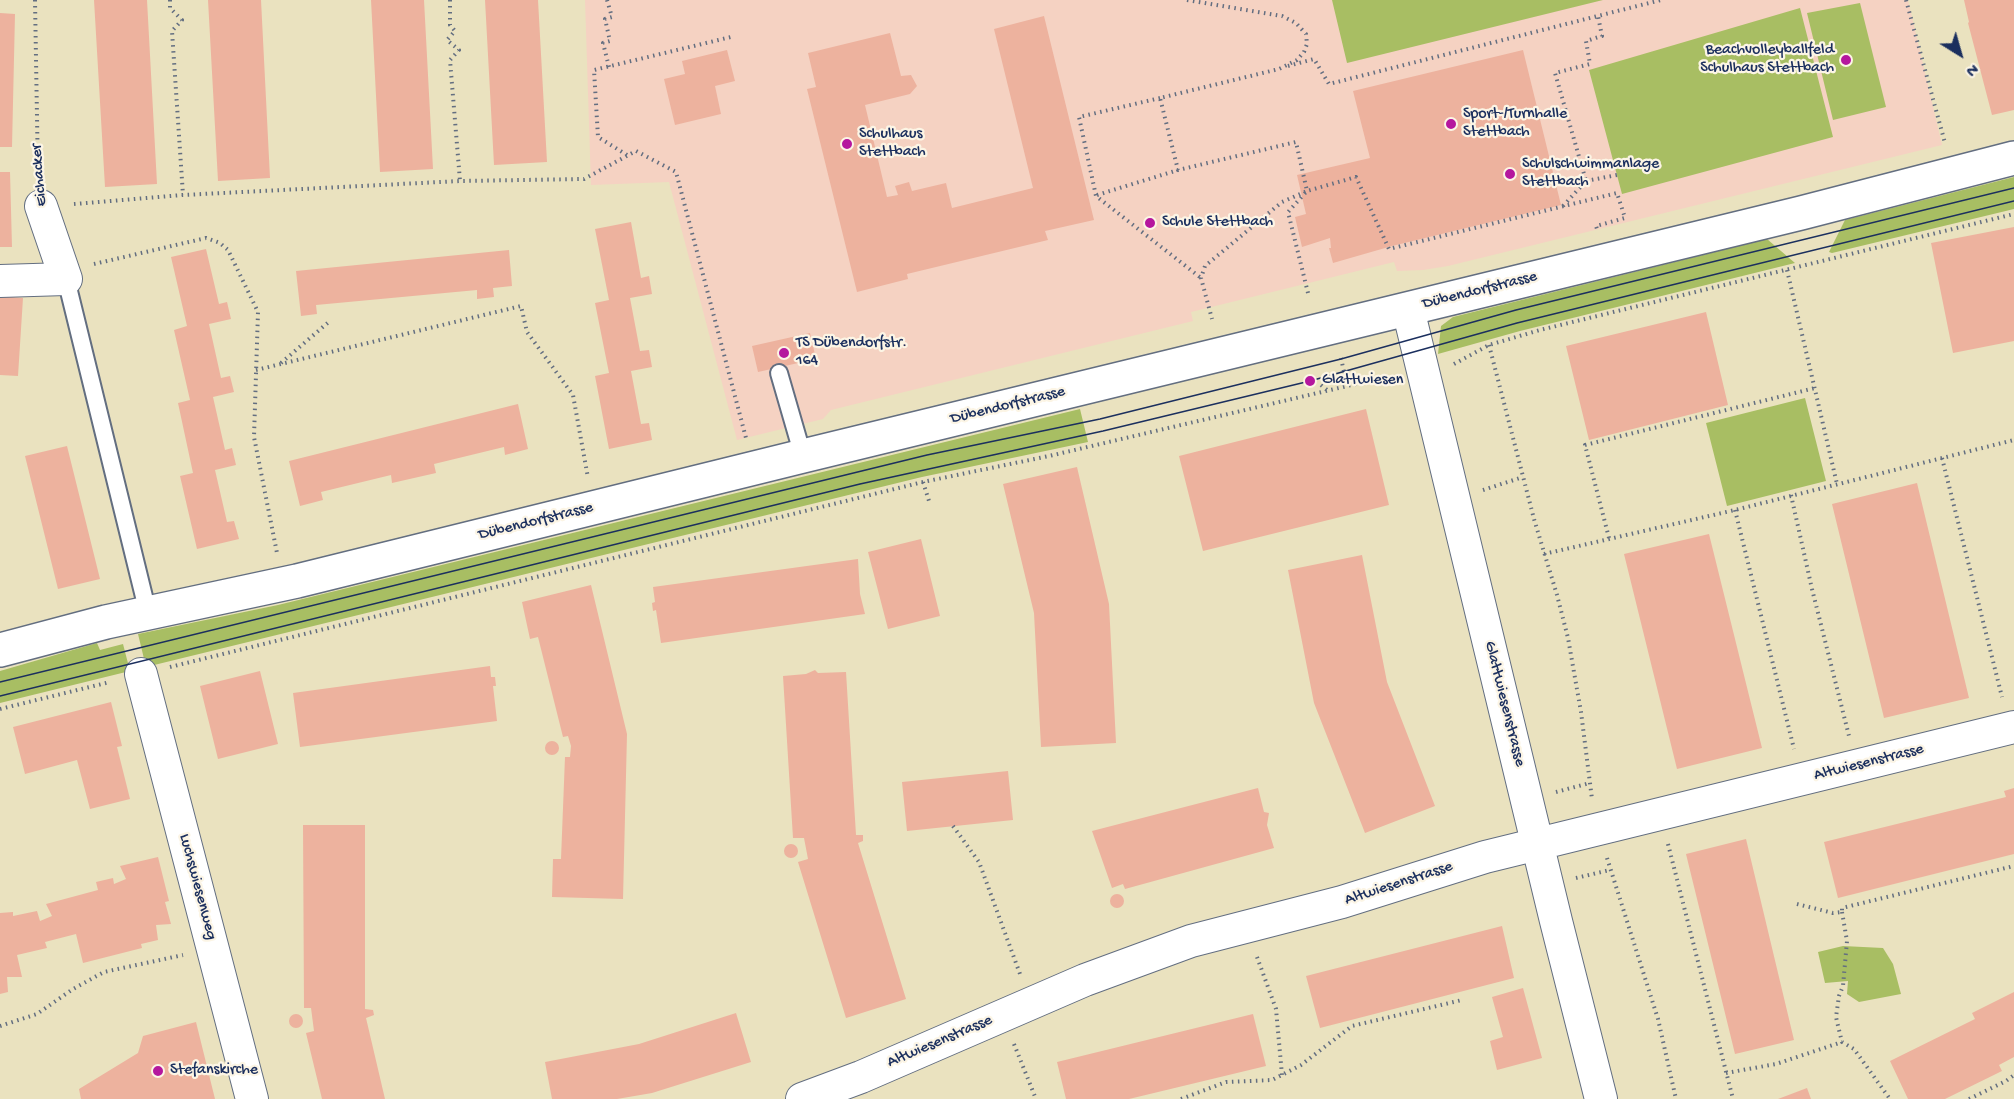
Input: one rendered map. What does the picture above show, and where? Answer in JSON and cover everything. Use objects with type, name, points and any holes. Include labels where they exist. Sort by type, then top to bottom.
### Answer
[{"type":"street","name":"Dübendorfstrasse","points":[[0,650],[148,613],[297,581],[1801,213],[2014,158]]},
{"type":"street","name":"Eichacker","points":[[41,206],[65,275]]},
{"type":"street","points":[[0,280],[65,275]]},
{"type":"street","name":"Glattwiesenstrasse","points":[[1408,309],[1601,1099]]},
{"type":"street","name":"Luchswiesenweg","points":[[141,674],[252,1099]]},
{"type":"street","name":"Altwiesenstrasse","points":[[802,1099],[861,1077],[1085,980],[1191,941],[1342,902],[1455,865],[1538,843],[2014,727]]},
{"type":"lane","points":[[65,275],[148,613]]},
{"type":"lane","points":[[779,373],[803,456]]},
{"type":"path","name":"Eichacker","points":[[35,0],[38,170],[41,206]]},
{"type":"path","points":[[170,0],[170,8],[182,20],[172,32],[183,195]]},
{"type":"path","points":[[450,0],[450,25],[455,31],[447,40],[459,50],[450,60],[460,181]]},
{"type":"path","points":[[607,0],[612,17],[605,19],[610,41],[603,43],[609,67]]},
{"type":"path","points":[[1187,0],[1272,13],[1296,23],[1306,34],[1307,45],[1297,60],[1279,69]]},
{"type":"path","points":[[1201,278],[1096,196],[1079,117],[1314,59],[1329,84],[1661,0]]},
{"type":"path","points":[[1906,0],[1947,150]]},
{"type":"path","points":[[1586,181],[1555,73],[1590,64],[1586,40],[1602,36],[1598,16]]},
{"type":"path","points":[[628,155],[598,137],[594,70],[731,37]]},
{"type":"path","points":[[1160,98],[1178,170]]},
{"type":"path","points":[[1096,196],[1178,170],[1296,142],[1307,191]]},
{"type":"path","points":[[41,206],[183,195],[460,181],[584,178],[636,151],[676,172],[748,445]]},
{"type":"path","points":[[1562,207],[1586,181],[1617,175]]},
{"type":"path","points":[[1212,319],[1201,278],[1205,266],[1282,202],[1307,191],[1356,177],[1389,249],[1617,193],[1625,218],[1596,226]]},
{"type":"path","points":[[1307,191],[1288,212],[1308,293]]},
{"type":"path","points":[[1452,366],[1489,345],[1540,330],[2014,214]]},
{"type":"path","points":[[65,275],[206,238],[220,243],[228,250],[258,312],[254,437],[278,560]]},
{"type":"path","points":[[1787,270],[1837,484]]},
{"type":"path","points":[[256,370],[521,306],[527,332],[573,395],[589,483]]},
{"type":"path","points":[[280,364],[331,321]]},
{"type":"path","points":[[1489,345],[1568,638],[1581,712],[1593,808]]},
{"type":"path","points":[[0,709],[923,482],[1049,456],[1373,380],[1401,382]]},
{"type":"path","points":[[1321,385],[1328,391]]},
{"type":"path","points":[[1609,538],[1586,445],[1815,388]]},
{"type":"path","points":[[1544,554],[1735,510],[2014,440]]},
{"type":"path","points":[[1942,458],[2002,698]]},
{"type":"path","points":[[1454,500],[1523,477]]},
{"type":"path","points":[[923,482],[929,501]]},
{"type":"path","points":[[1791,495],[1812,590],[1850,737]]},
{"type":"path","points":[[1735,510],[1794,750]]},
{"type":"path","points":[[1555,792],[1590,783]]},
{"type":"path","points":[[953,826],[979,862],[1022,978]]},
{"type":"path","points":[[1668,844],[1732,1099]]},
{"type":"path","points":[[1604,847],[1658,1019],[1676,1099]]},
{"type":"path","points":[[1890,1099],[1854,1049],[1842,1042],[1836,1017],[1843,986],[1847,941],[1842,908],[2014,866]]},
{"type":"path","points":[[1575,878],[1610,870]]},
{"type":"path","points":[[1797,904],[1833,913],[1842,912]]},
{"type":"path","points":[[0,1026],[37,1014],[73,989],[104,972],[213,948]]},
{"type":"path","points":[[1253,948],[1276,1009],[1282,1075]]},
{"type":"path","points":[[1180,1099],[1226,1083],[1272,1080],[1301,1065],[1352,1026],[1462,1000]]},
{"type":"path","points":[[1010,1034],[1036,1099]]},
{"type":"path","points":[[1726,1073],[1776,1064],[1842,1042]]},
{"type":"path","points":[[1969,1099],[2014,1075]]},
{"type":"shaded area","name":"Schule Stettbach","points":[[585,0],[1908,0],[1942,145],[1448,266],[1397,271],[1394,262],[1191,312],[1193,321],[831,410],[823,419],[737,440],[669,182],[591,185]]},
{"type":"green space","points":[[1332,0],[1603,0],[1347,63]]},
{"type":"green space","name":"Beachvolleyballfeld Schulhaus Stettbach","points":[[1860,3],[1886,107],[1833,120],[1807,13]]},
{"type":"green space","points":[[1800,8],[1833,137],[1622,194],[1589,70]]},
{"type":"green space","points":[[2014,177],[2014,209],[1829,252],[1845,220]]},
{"type":"green space","points":[[1767,239],[1795,263],[1520,331],[1438,354],[1441,326],[1453,317]]},
{"type":"green space","points":[[1805,398],[1826,481],[1727,506],[1706,423]]},
{"type":"green space","points":[[1080,409],[1088,442],[922,477],[146,667],[138,634],[278,605]]},
{"type":"green space","points":[[97,643],[100,650],[123,644],[130,671],[0,703],[0,671]]},
{"type":"green space","points":[[1843,946],[1883,948],[1893,964],[1901,994],[1859,1002],[1847,994],[1848,981],[1825,983],[1818,952]]},
{"type":"building","points":[[94,0],[147,0],[157,184],[105,187]]},
{"type":"building","points":[[208,0],[261,0],[270,178],[218,181]]},
{"type":"building","points":[[371,0],[424,0],[433,169],[380,172]]},
{"type":"building","points":[[485,0],[538,0],[547,162],[494,165]]},
{"type":"building","points":[[1964,0],[2014,0],[2014,110],[1992,115]]},
{"type":"building","points":[[0,13],[15,14],[12,147],[0,147]]},
{"type":"building","name":"Schulhaus Stettbach","points":[[1044,16],[1094,220],[1045,231],[1048,240],[907,274],[908,279],[857,292],[807,89],[816,87],[808,53],[890,33],[901,76],[911,75],[917,86],[910,94],[865,105],[887,197],[898,195],[895,186],[909,182],[912,191],[946,183],[952,208],[1033,188],[994,29]]},
{"type":"building","points":[[727,50],[735,81],[715,86],[721,114],[675,125],[664,79],[685,74],[682,61]]},
{"type":"building","name":"Sport-/Turnhalle Stettbach","points":[[1523,50],[1561,205],[1392,246],[1333,263],[1329,248],[1331,248],[1330,238],[1302,247],[1295,217],[1306,214],[1297,175],[1370,158],[1353,91]]},
{"type":"building","points":[[0,172],[10,172],[12,247],[0,247]]},
{"type":"building","points":[[631,222],[641,278],[649,276],[652,294],[630,298],[640,351],[649,350],[652,367],[631,371],[641,424],[649,423],[652,440],[609,449],[595,376],[609,373],[595,303],[609,300],[595,229]]},
{"type":"building","points":[[2014,227],[2014,341],[1953,353],[1931,243]]},
{"type":"building","points":[[206,249],[219,304],[227,302],[231,319],[209,324],[221,378],[230,376],[234,392],[213,397],[225,450],[232,448],[236,465],[215,470],[227,522],[234,521],[239,539],[197,549],[180,476],[193,473],[178,403],[190,400],[174,330],[187,326],[171,257]]},
{"type":"building","points":[[509,250],[512,286],[493,288],[494,297],[477,299],[477,290],[316,305],[317,314],[301,316],[296,271]]},
{"type":"building","points":[[0,296],[23,298],[18,376],[0,375]]},
{"type":"building","points":[[1706,312],[1728,405],[1589,440],[1566,346]]},
{"type":"building","name":"TS Dübendorfstr. 164","points":[[810,333],[816,359],[758,372],[752,346]]},
{"type":"building","points":[[518,404],[528,449],[505,455],[504,447],[434,464],[436,473],[392,483],[391,475],[321,492],[323,500],[300,506],[289,461]]},
{"type":"building","points":[[1366,409],[1389,505],[1203,551],[1179,456]]},
{"type":"building","points":[[67,446],[100,579],[58,589],[25,456]]},
{"type":"building","points":[[1077,467],[1109,604],[1116,743],[1041,747],[1034,613],[1003,484]]},
{"type":"building","points":[[1917,483],[1969,698],[1884,718],[1832,504]]},
{"type":"building","points":[[1709,534],[1762,748],[1677,769],[1624,554]]},
{"type":"building","points":[[921,539],[940,616],[888,629],[868,552]]},
{"type":"building","points":[[1362,555],[1387,682],[1435,806],[1365,833],[1314,703],[1288,570]]},
{"type":"building","points":[[858,559],[860,594],[865,614],[661,643],[656,610],[653,611],[652,603],[655,602],[653,587]]},
{"type":"building","points":[[591,585],[627,734],[623,899],[552,897],[553,859],[561,859],[565,757],[570,757],[571,746],[568,736],[563,737],[538,637],[530,639],[522,602]]},
{"type":"building","points":[[490,666],[491,677],[495,677],[496,686],[493,686],[497,721],[300,747],[293,693]]},
{"type":"building","points":[[815,670],[818,673],[846,672],[856,835],[863,835],[863,841],[858,843],[906,999],[846,1018],[798,862],[808,859],[804,838],[793,838],[783,676],[806,674]]},
{"type":"building","points":[[260,671],[278,744],[218,759],[200,686]]},
{"type":"building","points":[[111,702],[122,746],[117,747],[130,799],[90,809],[77,760],[25,774],[13,727]]},
{"type":"building","points":[[549,741],[555,741],[559,748],[555,755],[549,755],[545,751],[545,745]]},
{"type":"building","points":[[1008,771],[1013,820],[907,831],[902,782]]},
{"type":"building","points":[[1258,788],[1264,812],[1269,813],[1267,825],[1274,848],[1125,889],[1123,884],[1112,888],[1092,831]]},
{"type":"building","points":[[2014,788],[2014,854],[1838,898],[1824,842],[2006,797],[2004,791]]},
{"type":"building","points":[[303,825],[365,825],[365,1009],[373,1010],[374,1015],[366,1018],[385,1099],[322,1099],[306,1033],[314,1031],[311,1008],[304,1008]]},
{"type":"building","points":[[1746,839],[1794,1040],[1735,1054],[1686,854]]},
{"type":"building","points":[[791,844],[796,846],[798,851],[796,856],[791,858],[786,856],[784,851],[786,846]]},
{"type":"building","points":[[158,857],[169,901],[165,902],[171,924],[156,925],[158,940],[141,944],[142,948],[83,963],[76,934],[45,942],[47,948],[17,955],[22,977],[7,977],[8,992],[0,994],[0,913],[13,912],[13,916],[37,911],[40,921],[52,916],[46,904],[98,890],[96,882],[113,878],[114,884],[126,879],[120,866]]},
{"type":"building","points":[[1114,894],[1120,894],[1124,901],[1120,908],[1114,908],[1110,904],[1110,898]]},
{"type":"building","points":[[1502,926],[1514,978],[1320,1028],[1306,976]]},
{"type":"building","points":[[1523,988],[1542,1058],[1497,1070],[1490,1041],[1503,1037],[1492,997]]},
{"type":"building","points":[[2014,992],[2014,1057],[1999,1065],[2002,1071],[1945,1099],[1908,1099],[1890,1061],[1975,1019],[1972,1013]]},
{"type":"building","points":[[736,1013],[751,1062],[652,1093],[617,1099],[552,1099],[545,1062],[639,1044]]},
{"type":"building","points":[[293,1014],[299,1014],[303,1021],[299,1028],[293,1028],[289,1024],[289,1018]]},
{"type":"building","points":[[1253,1014],[1266,1066],[1129,1099],[1066,1099],[1057,1062]]},
{"type":"building","name":"Stefanskirche","points":[[196,1022],[215,1099],[81,1099],[79,1089],[138,1053],[143,1036]]},
{"type":"building","points":[[1807,1088],[1811,1099],[1778,1099]]},
{"type":"tram line","points":[[0,682],[927,455],[1100,419],[1341,359],[1516,310],[2014,188]]},
{"type":"tram line","points":[[0,696],[860,484],[1103,431],[1310,381],[1517,323],[2014,201]]},
{"type":"place","name":"Beachvolleyballfeld Schulhaus Stettbach","points":[[1846,60]]},
{"type":"place","name":"Sport-/Turnhalle Stettbach","points":[[1451,124]]},
{"type":"place","name":"Schulhaus Stettbach","points":[[847,144]]},
{"type":"place","name":"Schulschwimmanlage Stettbach","points":[[1510,174]]},
{"type":"place","name":"Schule Stettbach","points":[[1150,223]]},
{"type":"place","name":"TS Dübendorfstr. 164","points":[[784,353]]},
{"type":"place","name":"Glattwiesen","points":[[1310,381]]},
{"type":"place","name":"Stefanskirche","points":[[158,1071]]}]
